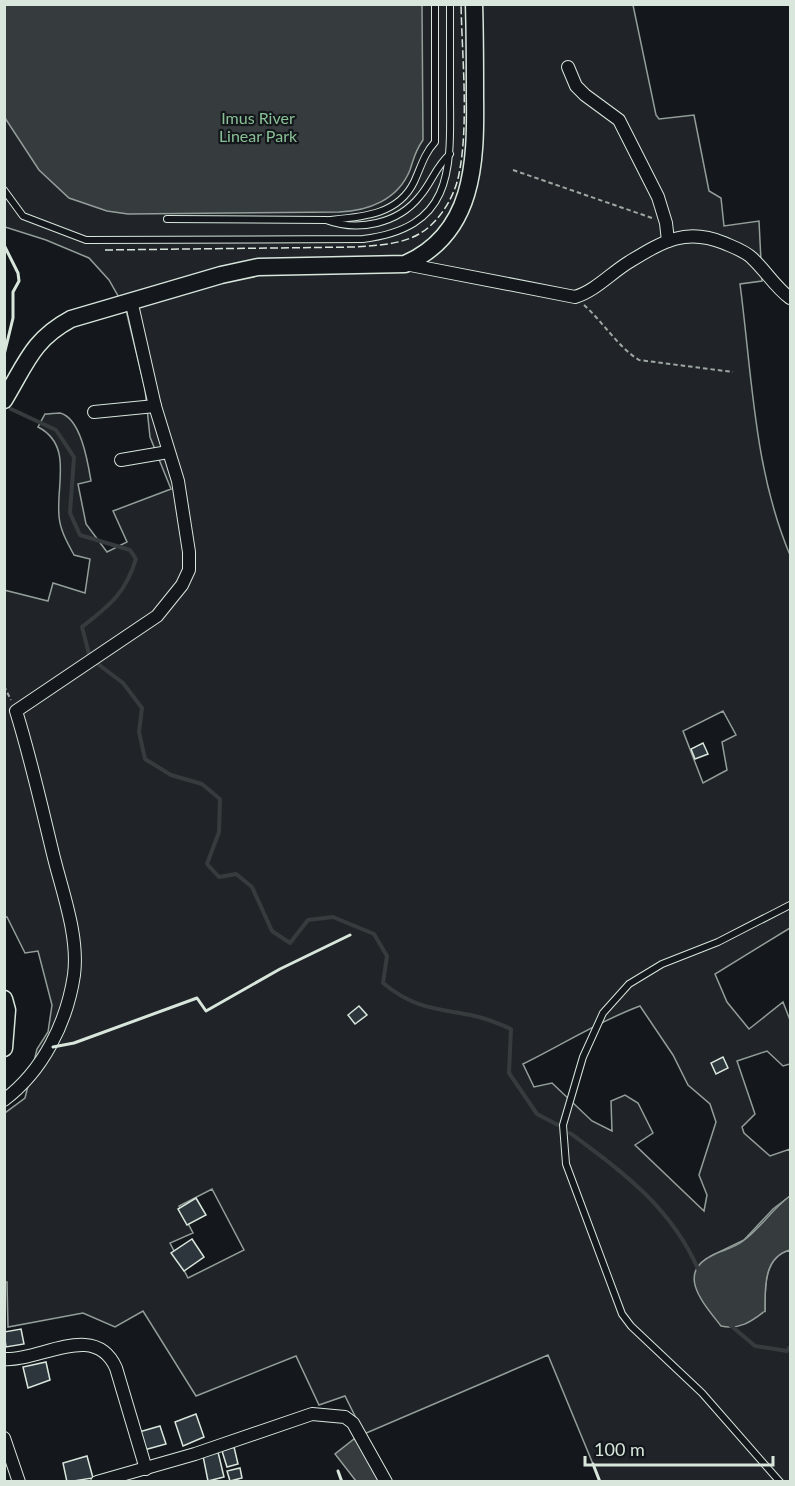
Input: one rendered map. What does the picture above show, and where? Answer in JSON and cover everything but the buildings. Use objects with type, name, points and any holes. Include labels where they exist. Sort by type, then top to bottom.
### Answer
[{"type":"main road","points":[[4,400],[36,345],[50,330],[71,319],[131,300],[258,267],[405,264],[424,256],[453,225],[464,202],[475,151],[474,4]]},
{"type":"main road","points":[[4,999],[7,1010],[4,1048]]},
{"type":"street","points":[[568,67],[576,86],[619,120],[658,197],[666,223],[668,241]]},
{"type":"street","points":[[405,264],[575,297],[584,295],[628,263],[668,241],[692,234],[734,247],[751,258],[776,287],[790,298]]},
{"type":"street","points":[[4,1100],[27,1081],[42,1060],[64,1014],[74,973],[72,940],[64,897],[16,711],[157,616],[170,602],[189,570],[185,515],[155,406],[131,300]]},
{"type":"street","points":[[94,412],[155,406]]},
{"type":"street","points":[[121,460],[168,452]]},
{"type":"street","points":[[4,1359],[80,1344],[107,1355],[116,1368],[146,1469]]},
{"type":"street","points":[[98,1482],[146,1469],[312,1414],[345,1417],[353,1423],[386,1482]]},
{"type":"street","points":[[4,1438],[19,1482]]},
{"type":"lane","points":[[167,219],[326,220],[369,216],[389,209],[412,187],[424,154],[435,142],[435,4]]},
{"type":"lane","points":[[4,190],[23,216],[86,240],[363,239],[406,229],[421,219],[442,191],[450,154],[450,4]]},
{"type":"lane","points":[[326,220],[344,227],[358,226],[394,216],[410,208],[420,197],[437,165],[450,154]]},
{"type":"lane","points":[[780,1482],[722,1413],[631,1326],[622,1314],[566,1164],[563,1125],[592,1034],[615,997],[629,984],[662,964],[726,938],[790,905]]},
{"type":"path","points":[[513,170],[666,223]]},
{"type":"path","points":[[575,297],[603,322],[628,354],[639,360],[733,372]]},
{"type":"green space","points":[[5,5],[633,5],[656,115],[659,119],[694,115],[709,191],[721,198],[724,226],[759,221],[762,281],[740,284],[762,456],[778,523],[790,555],[790,928],[715,974],[727,1002],[749,1029],[783,1002],[790,1020],[790,1064],[783,1066],[767,1051],[737,1061],[755,1114],[742,1127],[744,1133],[770,1156],[790,1149],[790,1196],[773,1209],[744,1240],[711,1256],[765,1311],[767,1275],[770,1267],[775,1259],[790,1250],[790,1481],[600,1481],[548,1355],[364,1434],[345,1396],[319,1405],[296,1356],[196,1396],[143,1311],[115,1327],[83,1313],[8,1327],[7,1282],[4,1282],[5,1113],[25,1098],[37,1049],[48,1032],[52,1005],[38,951],[25,953],[5,917],[4,590],[48,601],[53,583],[85,593],[90,559],[74,555],[62,531],[59,516],[59,455],[56,444],[38,427],[45,414],[60,413],[73,423],[78,432],[91,481],[78,484],[86,524],[107,552],[127,542],[113,511],[171,489],[150,437],[145,389],[126,310],[109,280],[89,258],[46,240],[5,227]],"holes":[[[723,711],[736,735],[722,742],[727,770],[703,783],[683,731]],[[640,1006],[673,1055],[688,1085],[710,1104],[716,1122],[699,1175],[707,1195],[704,1211],[635,1145],[653,1133],[638,1103],[625,1095],[611,1101],[612,1131],[592,1121],[552,1083],[534,1087],[523,1064]],[[212,1189],[244,1250],[188,1278],[170,1243],[193,1233],[179,1206]]]},
{"type":"shaded area","name":"Imus River Linear Park","points":[[4,5],[422,5],[423,140],[416,151],[405,180],[398,189],[381,202],[361,209],[339,212],[128,214],[107,211],[69,198],[39,170],[5,118]]},
{"type":"shaded area","points":[[790,1196],[790,1250],[775,1259],[770,1267],[767,1275],[765,1311],[744,1324],[734,1327],[721,1326],[696,1289],[694,1280],[696,1271],[701,1262],[743,1241]]},
{"type":"shaded area","points":[[354,1439],[360,1444],[383,1481],[356,1481],[335,1454]]},
{"type":"waterway","points":[[11,409],[56,430],[74,457],[70,513],[80,535],[130,550],[136,559],[127,581],[115,598],[82,627],[90,658],[123,683],[142,708],[139,732],[145,759],[171,775],[202,784],[220,799],[219,832],[207,864],[219,877],[236,874],[252,887],[272,931],[290,943],[308,920],[333,917],[374,934],[387,956],[383,983],[395,992],[427,1007],[480,1017],[511,1029],[509,1073],[537,1114],[558,1125]]},
{"type":"waterway","points":[[570,1133],[645,1193],[675,1228],[699,1271]]},
{"type":"waterway","points":[[729,1324],[755,1346],[787,1351],[790,1347]]},
{"type":"fence","points":[[105,250],[356,247],[396,242],[419,234],[433,223],[445,208],[454,191],[459,174],[464,134],[461,4]]},
{"type":"wall","points":[[4,245],[18,273],[19,281],[13,292],[13,318],[4,355]]},
{"type":"wall","points":[[53,1047],[74,1043],[197,998],[206,1011],[280,969],[350,935]]},
{"type":"wall","points":[[593,1464],[600,1482]]},
{"type":"wall","points":[[338,1471],[342,1482]]}]
